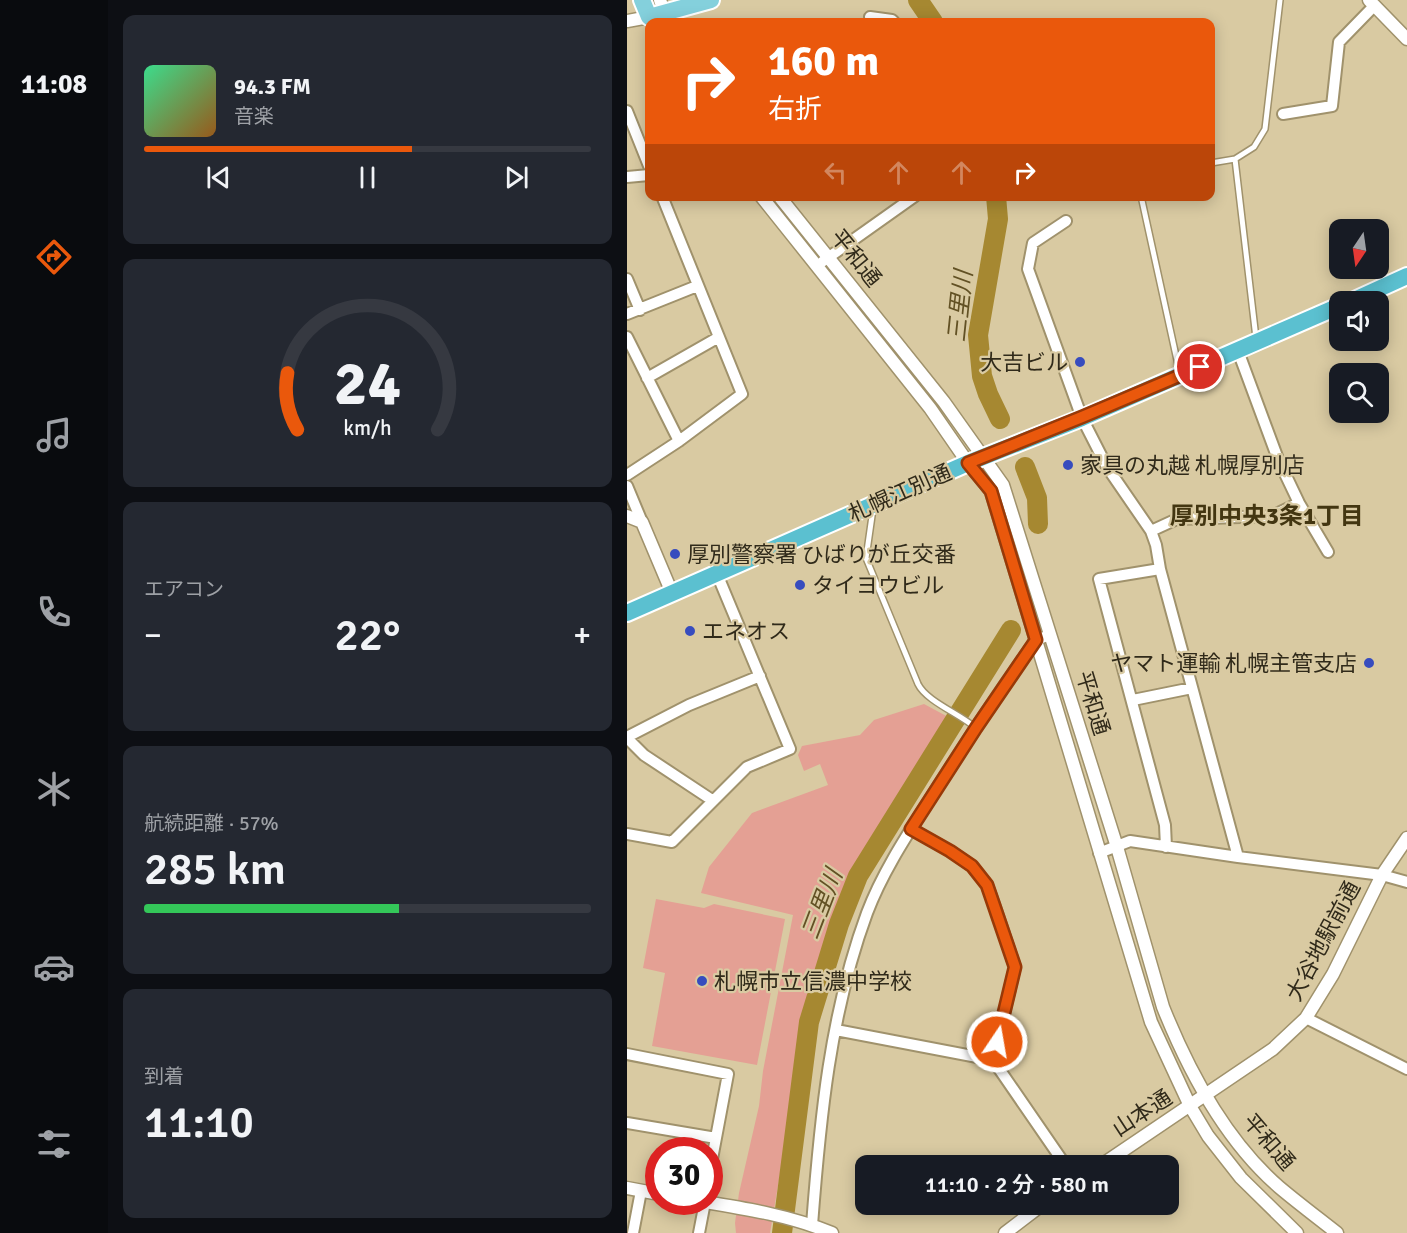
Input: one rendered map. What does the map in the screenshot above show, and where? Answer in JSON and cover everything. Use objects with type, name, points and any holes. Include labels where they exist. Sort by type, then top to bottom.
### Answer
[{"type":"highway","points":[[1374,291],[1407,276]]},
{"type":"highway","name":"札幌江別通","points":[[627,613],[975,460],[1082,417],[1329,310]]},
{"type":"main road","points":[[642,0],[659,15],[711,0]]},
{"type":"street","points":[[1283,114],[1332,106],[1339,42],[1372,3],[1407,39]]},
{"type":"street","points":[[627,21],[659,15]]},
{"type":"street","points":[[870,16],[881,18]]},
{"type":"street","points":[[628,116],[645,156]]},
{"type":"street","points":[[627,177],[645,175]]},
{"type":"street","points":[[627,475],[679,441],[741,394],[664,201]]},
{"type":"street","name":"平和通","points":[[765,201],[930,408],[975,460],[1003,485],[1117,847],[1171,1028],[1207,1095],[1238,1142],[1278,1186],[1337,1233]]},
{"type":"street","name":"平和通","points":[[783,201],[945,402],[991,491],[1151,1022],[1190,1106],[1208,1136],[1241,1178],[1297,1233]]},
{"type":"street","points":[[817,266],[908,201]]},
{"type":"street","points":[[1066,221],[1033,243],[1028,269],[1082,417],[1107,467],[1151,531],[1156,545],[1160,569],[1238,858]]},
{"type":"street","points":[[627,279],[640,310]]},
{"type":"street","points":[[627,314],[697,286]]},
{"type":"street","points":[[627,337],[679,441]]},
{"type":"street","points":[[647,378],[719,337]]},
{"type":"street","points":[[1237,351],[1278,459],[1299,503],[1328,552]]},
{"type":"street","points":[[627,486],[672,593]]},
{"type":"street","points":[[1151,531],[1177,519],[1272,516],[1299,503]]},
{"type":"street","points":[[627,516],[642,522]]},
{"type":"street","points":[[1160,569],[1099,579],[1165,825],[1166,848]]},
{"type":"street","points":[[627,834],[672,842],[747,767],[790,749],[717,574]]},
{"type":"street","points":[[812,1225],[821,1113],[846,976],[867,911],[911,829],[976,728],[1036,640],[1050,635]]},
{"type":"street","points":[[712,800],[644,755],[627,738],[689,705],[760,676]]},
{"type":"street","points":[[1133,700],[1192,688]]},
{"type":"street","points":[[911,829],[972,866],[987,885],[995,906],[1015,967],[993,1060]]},
{"type":"street","name":"大谷地駅前通","points":[[1207,1095],[1273,1049],[1306,1018],[1333,974],[1382,875],[1407,838]]},
{"type":"street","points":[[1099,853],[1130,842],[1238,858],[1382,875],[1400,878],[1407,882]]},
{"type":"street","points":[[1306,1018],[1407,1070]]},
{"type":"street","points":[[836,1030],[993,1060],[1059,1155]]},
{"type":"street","points":[[627,1054],[728,1074],[716,1137]]},
{"type":"street","name":"山本通","points":[[1116,1155],[1207,1095]]},
{"type":"street","points":[[627,1123],[710,1137]]},
{"type":"street","points":[[627,1188],[645,1192]]},
{"type":"street","points":[[633,1233],[641,1191]]},
{"type":"street","points":[[723,1205],[774,1214],[832,1233]]},
{"type":"street","points":[[699,1233],[702,1215]]},
{"type":"street","points":[[1005,1233],[1029,1215]]},
{"type":"lane","points":[[1215,162],[1235,159],[1254,147],[1265,129],[1279,0]]},
{"type":"lane","points":[[1235,159],[1257,342]]},
{"type":"lane","points":[[1142,201],[1181,375]]},
{"type":"lane","points":[[873,504],[866,558],[922,692],[976,728]]},
{"type":"shaded area","points":[[924,704],[952,719],[836,921],[810,996],[770,1233],[736,1233],[739,1193],[759,1106],[763,1071],[793,915],[701,893],[709,867],[752,813],[828,785],[820,764],[804,771],[798,755],[802,746],[860,735],[874,720]]},
{"type":"shaded area","name":"札幌市立信濃中学校","points":[[656,899],[704,908],[714,904],[785,919],[757,1065],[652,1046],[665,973],[643,968]]},
{"type":"waterway","name":"三里川","points":[[918,0],[930,18]]},
{"type":"waterway","name":"三里川","points":[[996,201],[998,219],[978,335],[982,376],[1000,419]]},
{"type":"waterway","name":"三里川","points":[[1025,467],[1037,498],[1038,524]]},
{"type":"waterway","name":"三里川","points":[[782,1233],[809,1022],[839,924],[858,876],[1011,630]]},
{"type":"place","name":"大吉ビル","points":[[1080,362]]},
{"type":"place","name":"家具の丸越 札幌厚別店","points":[[1068,465]]},
{"type":"place","name":"厚別警察署 ひばりが丘交番","points":[[675,554]]},
{"type":"place","name":"タイヨウビル","points":[[800,585]]},
{"type":"place","name":"エネオス","points":[[690,631]]},
{"type":"place","name":"ヤマト運輸 札幌主管支店","points":[[1369,663]]},
{"type":"place","name":"札幌市立信濃中学校","points":[[702,981]]},
{"type":"district","name":"厚別中央3条1丁目","points":[[1267,516]]},
{"type":"route","points":[[997,1042],[1015,967],[987,885],[972,866],[911,829],[957,755],[1036,640],[991,491],[968,463],[1200,367]]}]
